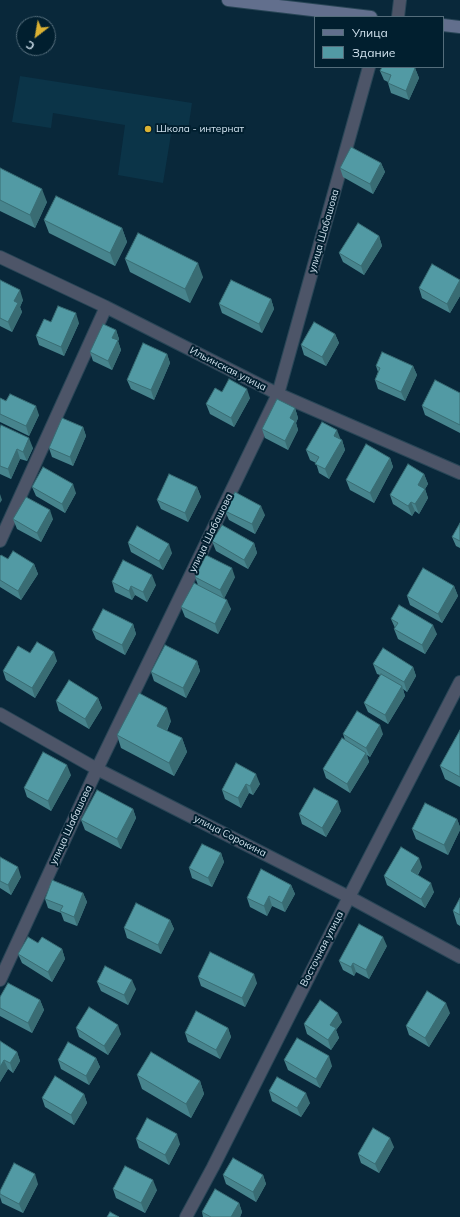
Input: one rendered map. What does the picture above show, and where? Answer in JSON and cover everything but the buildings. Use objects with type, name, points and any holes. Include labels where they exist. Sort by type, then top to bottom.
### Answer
[{"type":"main road","points":[[234,0],[363,16]]},
{"type":"main road","points":[[444,26],[460,28]]},
{"type":"street","points":[[398,16],[400,0]]},
{"type":"street","name":"улица Шабашова","points":[[0,980],[97,769],[278,394],[370,68]]},
{"type":"street","name":"Ильинская улица","points":[[0,257],[106,307],[278,394],[460,473]]},
{"type":"street","points":[[0,541],[106,307]]},
{"type":"street","name":"Восточная улица","points":[[186,1217],[213,1167],[349,897],[460,682]]},
{"type":"street","name":"улица Сорокина","points":[[0,714],[97,769],[349,897],[460,957]]},
{"type":"shaded area","name":"Школа - интернат","points":[[20,76],[192,103],[188,130],[172,128],[163,183],[118,175],[125,125],[53,113],[51,128],[12,122]]},
{"type":"place","name":"Школа - интернат","points":[[148,129]]}]
